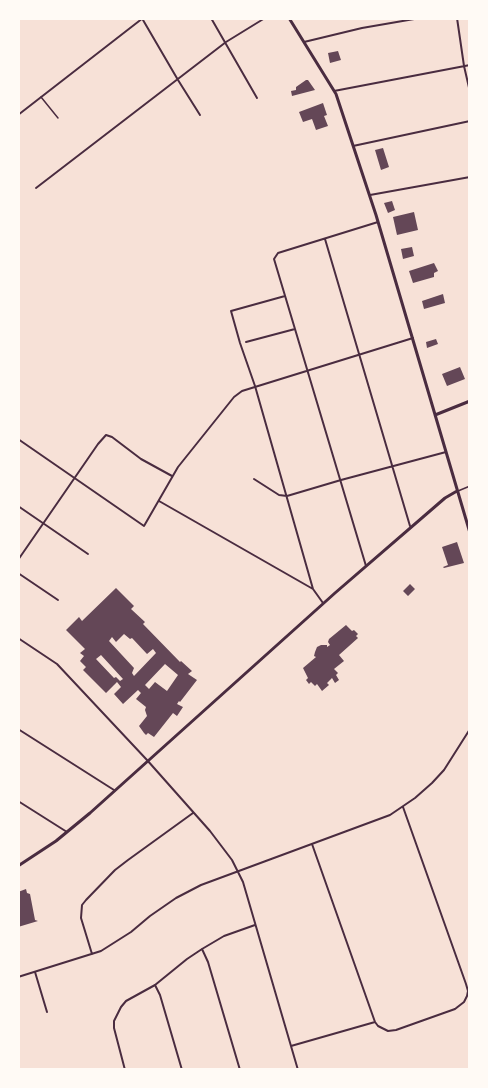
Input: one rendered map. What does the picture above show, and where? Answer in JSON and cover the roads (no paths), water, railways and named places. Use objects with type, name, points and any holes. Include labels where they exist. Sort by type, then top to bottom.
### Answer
[{"type":"street","points":[[18,115],[143,18],[201,115]]},
{"type":"street","points":[[211,18],[257,98]]},
{"type":"street","points":[[36,188],[226,42],[265,18]]},
{"type":"street","points":[[290,18],[334,91],[378,222],[470,533]]},
{"type":"street","points":[[304,42],[362,28],[420,18]]},
{"type":"street","points":[[457,18],[470,92]]},
{"type":"street","points":[[334,91],[470,64]]},
{"type":"street","points":[[353,146],[470,121]]},
{"type":"street","points":[[369,195],[470,177]]},
{"type":"street","points":[[366,566],[274,259],[278,254],[378,222]]},
{"type":"street","points":[[325,239],[411,528]]},
{"type":"street","points":[[285,296],[231,311],[255,386],[313,589],[323,603]]},
{"type":"street","points":[[246,342],[295,329]]},
{"type":"street","points":[[18,439],[144,526],[172,476],[234,397],[242,391],[413,338]]},
{"type":"street","points":[[435,415],[470,402]]},
{"type":"street","points":[[18,560],[106,435],[141,459],[172,476]]},
{"type":"street","points":[[254,479],[279,495],[287,496],[446,452]]},
{"type":"street","points":[[18,866],[67,832],[323,603],[445,498],[457,491]]},
{"type":"street","points":[[158,500],[313,589]]},
{"type":"street","points":[[18,506],[88,554]]},
{"type":"street","points":[[18,573],[57,600]]},
{"type":"street","points":[[18,638],[57,664],[147,760],[222,845],[243,882],[298,1070]]},
{"type":"street","points":[[18,729],[114,790]]},
{"type":"street","points":[[18,977],[92,955],[112,945],[176,898],[201,885],[379,820],[403,807],[425,790],[444,770],[470,729]]},
{"type":"street","points":[[18,801],[67,832]]},
{"type":"street","points":[[312,844],[375,1022],[388,1031],[396,1030],[455,1009],[464,1002],[468,991],[403,807]]},
{"type":"street","points":[[92,955],[81,918],[86,900],[115,870],[193,813]]},
{"type":"street","points":[[126,1070],[115,1035],[114,1021],[126,1001],[155,985],[187,959],[224,936],[255,925]]},
{"type":"street","points":[[202,949],[208,962],[240,1070]]},
{"type":"street","points":[[35,972],[46,1012]]},
{"type":"street","points":[[155,985],[182,1070]]},
{"type":"street","points":[[291,1046],[375,1022]]},
{"type":"lane","points":[[41,97],[58,118]]},
{"type":"lane","points":[[457,491],[470,486]]}]
